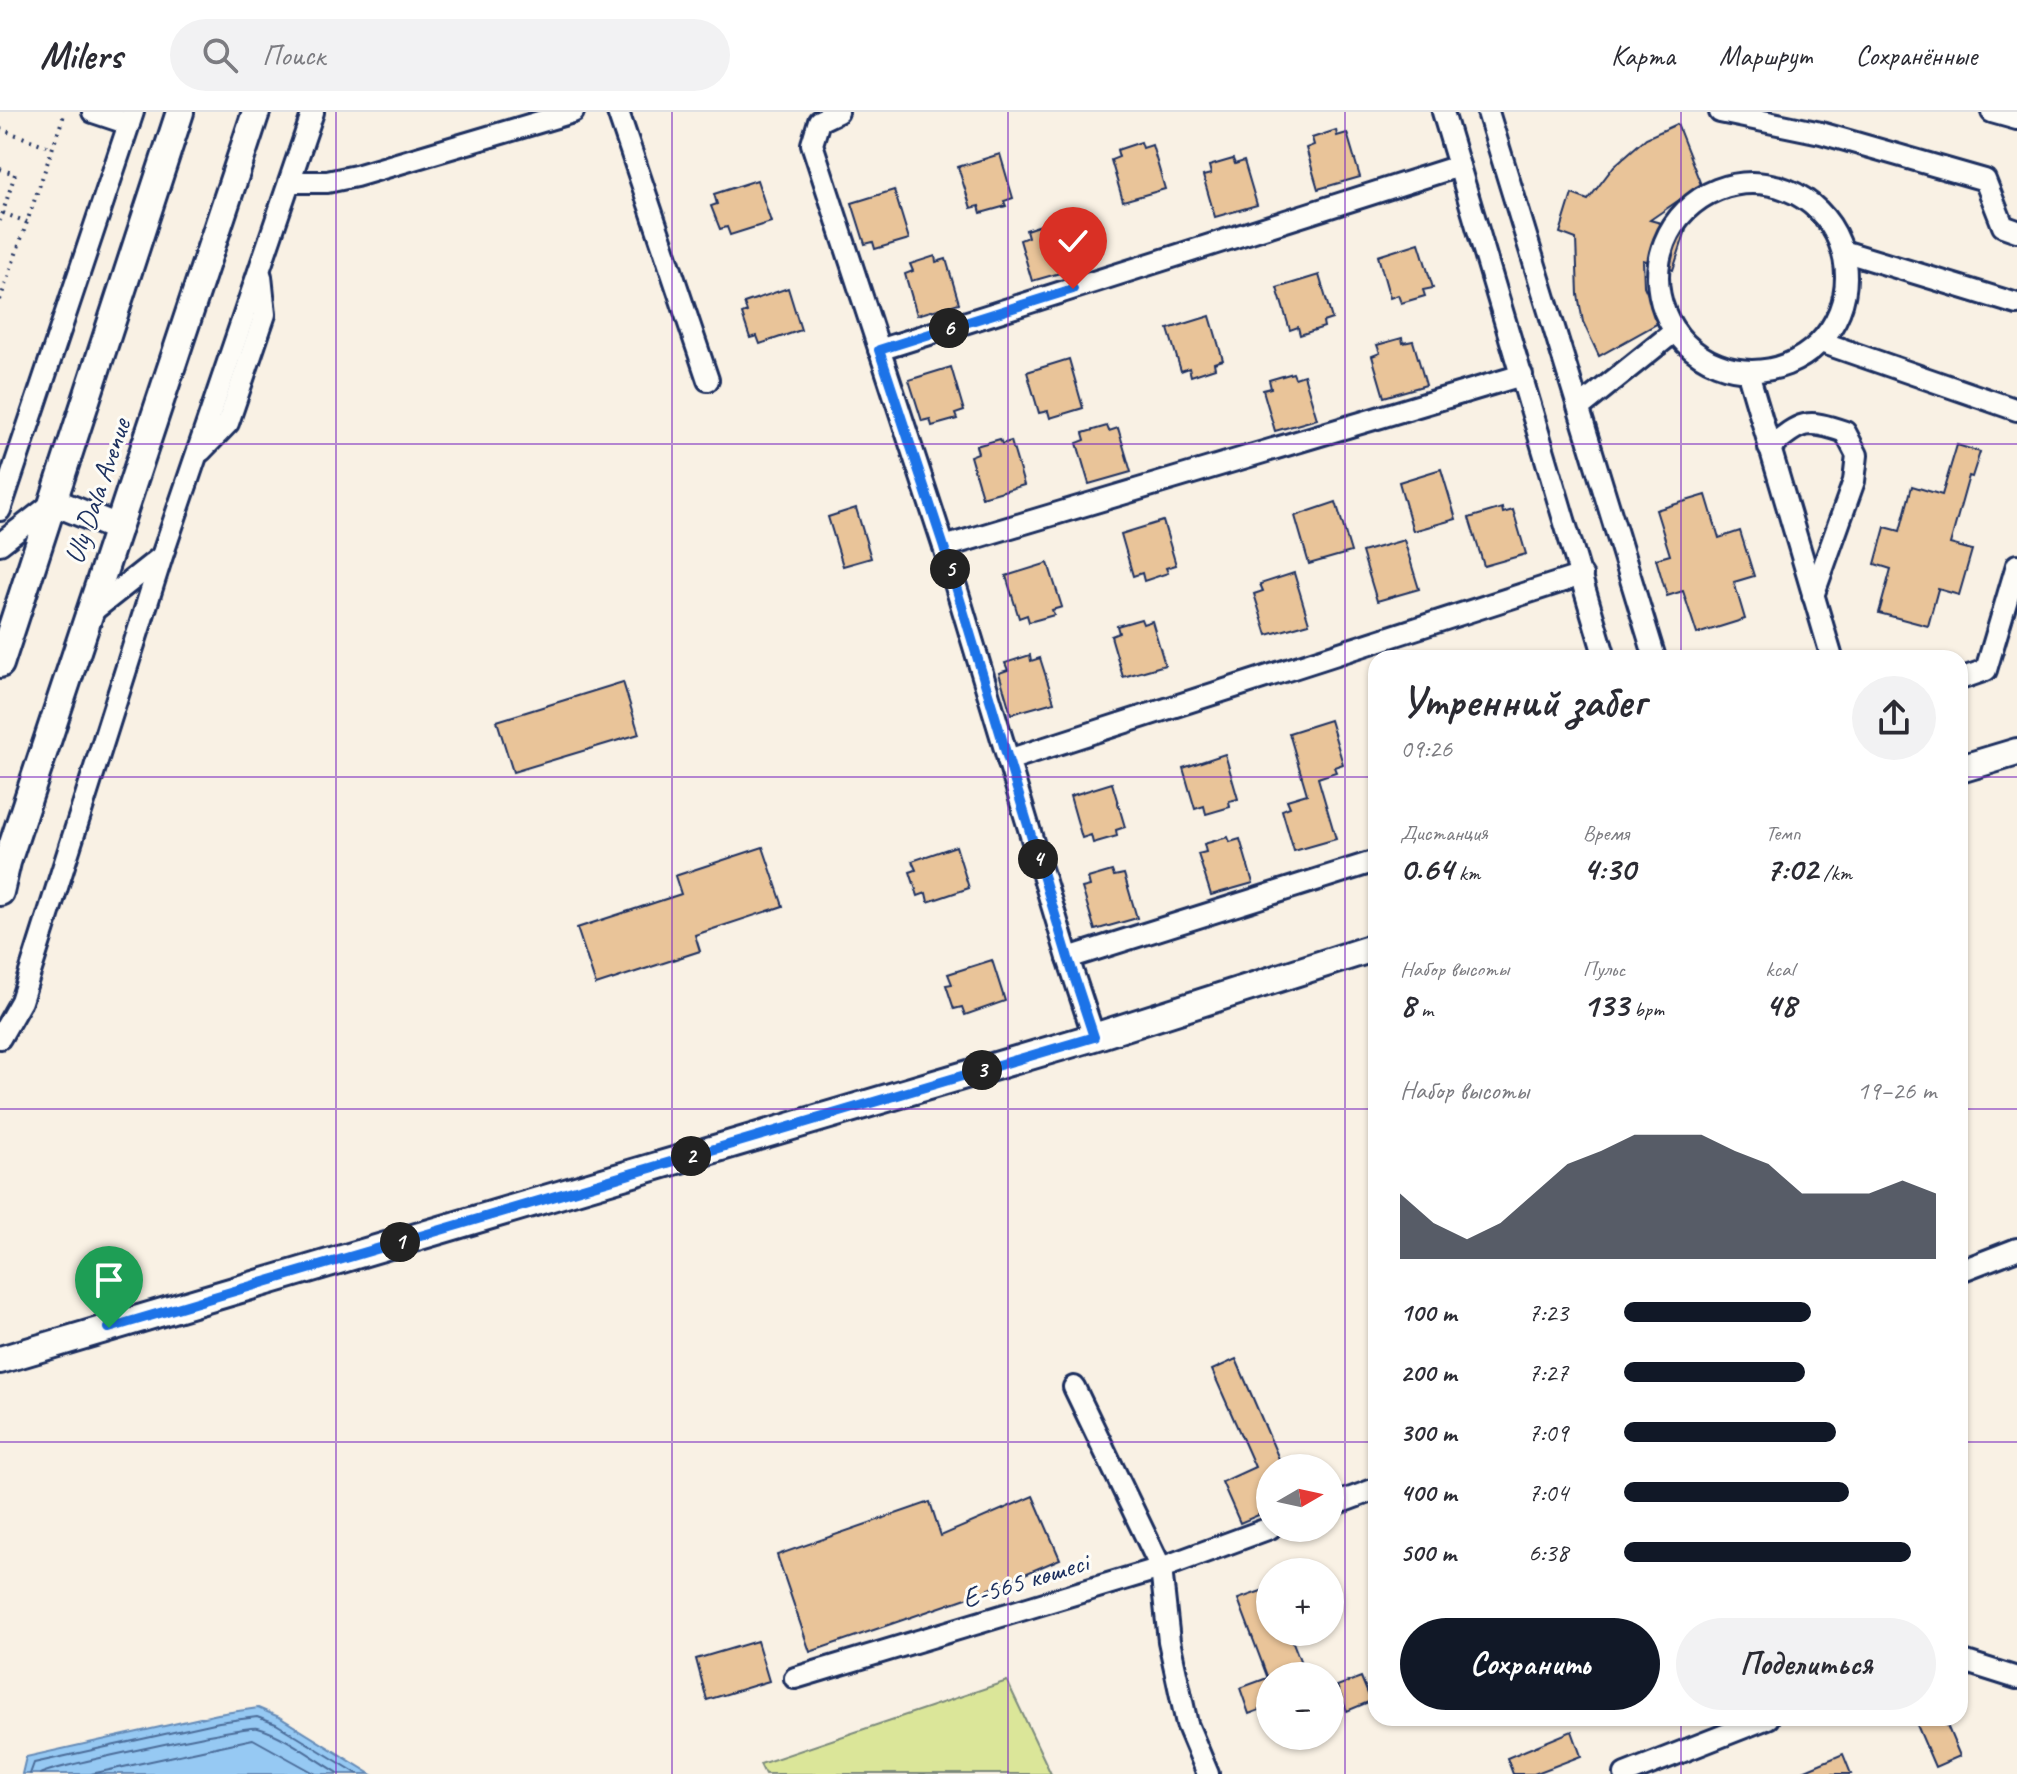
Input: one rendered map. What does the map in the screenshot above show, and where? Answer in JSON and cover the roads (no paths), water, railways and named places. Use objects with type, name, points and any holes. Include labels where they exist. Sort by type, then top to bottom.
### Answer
[{"type":"main road","name":"Uly Dala Avenue","points":[[0,664],[180,112]]},
{"type":"main road","name":"Uly Dala Avenue","points":[[0,892],[7,862],[256,112]]},
{"type":"main road","points":[[54,502],[118,528]]},
{"type":"main road","points":[[1968,767],[2017,752]]},
{"type":"main road","points":[[0,1360],[1094,1037],[1368,950]]},
{"type":"street","points":[[0,510],[131,118],[93,112]]},
{"type":"street","points":[[0,1038],[21,1001],[162,556],[313,112]]},
{"type":"street","points":[[291,182],[327,182],[356,176],[573,112]]},
{"type":"street","points":[[618,112],[708,380]]},
{"type":"street","points":[[838,112],[819,121],[812,144],[944,547],[1094,1037]]},
{"type":"street","points":[[1443,112],[1603,650]]},
{"type":"street","points":[[1488,112],[1653,650]]},
{"type":"street","points":[[1720,112],[1821,133],[1985,180],[2003,226],[2017,231]]},
{"type":"street","points":[[1992,112],[2017,119]]},
{"type":"street","points":[[879,350],[1459,166]]},
{"type":"street","points":[[1746,183],[1777,186],[1806,200],[1829,222],[1843,251],[1846,284],[1839,315],[1821,342],[1801,358],[1777,369],[1748,373],[1720,366],[1693,350],[1675,331],[1660,296],[1657,270],[1662,246],[1673,224],[1688,208],[1715,191],[1746,183]]},
{"type":"street","points":[[1843,251],[2017,304]]},
{"type":"street","points":[[1579,408],[1675,331]]},
{"type":"street","points":[[1821,342],[2017,410]]},
{"type":"street","points":[[1748,373],[1830,650]]},
{"type":"street","points":[[944,547],[1522,375]]},
{"type":"street","points":[[1769,448],[1795,426],[1818,423],[1845,432],[1857,455],[1854,481],[1813,596]]},
{"type":"street","points":[[0,544],[54,502]]},
{"type":"street","points":[[89,614],[162,556]]},
{"type":"street","points":[[1968,676],[1986,670],[2017,565]]},
{"type":"street","points":[[1008,760],[1582,575]]},
{"type":"street","points":[[1068,958],[1368,864]]},
{"type":"street","points":[[1968,1268],[2017,1249]]},
{"type":"street","points":[[1074,1387],[1161,1568],[1169,1641],[1187,1724],[1208,1774]]},
{"type":"street","points":[[1344,1501],[1368,1492]]},
{"type":"street","name":"Е-565 көшесі","points":[[795,1678],[1161,1568],[1256,1533]]},
{"type":"street","points":[[1968,1663],[2017,1678]]},
{"type":"street","points":[[1625,1774],[1748,1726]]},
{"type":"water","points":[[258,1708],[279,1717],[371,1774],[22,1774],[26,1757]]}]
